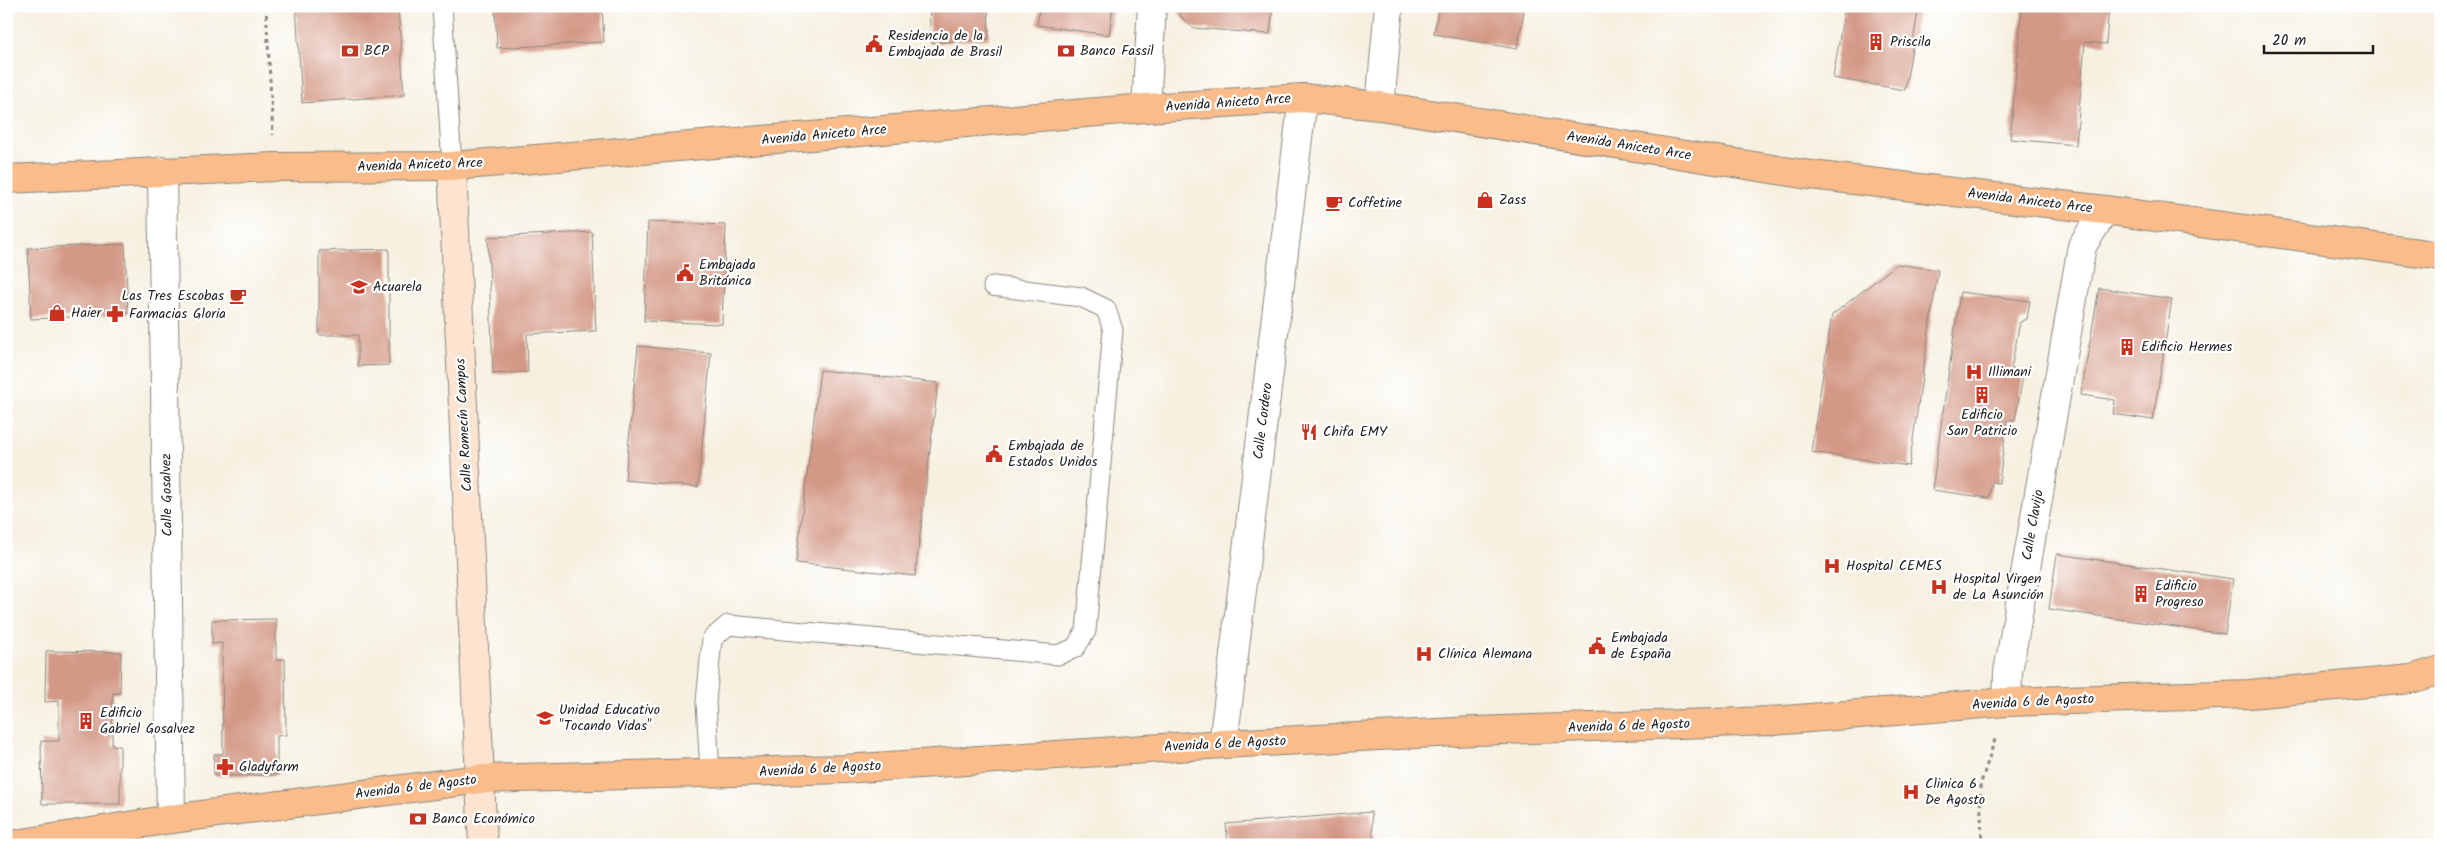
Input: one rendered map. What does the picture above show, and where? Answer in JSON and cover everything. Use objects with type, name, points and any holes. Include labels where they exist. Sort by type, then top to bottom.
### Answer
[{"type":"main road","name":"Avenida Aniceto Arce","points":[[6,179],[162,171],[452,166],[1146,108],[1303,98],[1380,106],[1803,174],[2105,210],[2441,256]]},
{"type":"main road","name":"Calle Romecín Campos","points":[[452,166],[483,845]]},
{"type":"main road","name":"Avenida 6 de Agosto","points":[[10,845],[171,819],[480,779],[844,769],[1223,744],[1475,731],[1772,721],[2007,702],[2250,694],[2411,679],[2441,670]]},
{"type":"street","points":[[1146,108],[1152,6]]},
{"type":"street","points":[[1380,106],[1389,6]]},
{"type":"street","name":"Calle Cordero","points":[[1223,744],[1303,98]]},
{"type":"street","name":"Calle Gosalvez","points":[[162,171],[171,819]]},
{"type":"street","name":"Calle Clavijo","points":[[2007,702],[2008,672],[2082,246],[2105,210]]},
{"type":"lane","name":"Calle Romecín Campos","points":[[442,6],[452,166]]},
{"type":"lane","points":[[710,773],[706,702],[712,639],[728,625],[1058,655],[1075,648],[1086,631],[1113,330],[1106,309],[1080,297],[992,286]]},
{"type":"path","points":[[266,6],[273,109],[274,168]]},
{"type":"path","points":[[1982,845],[1980,786],[2007,702]]},
{"type":"building","name":"BCP","points":[[296,6],[398,6],[404,95],[302,103]]},
{"type":"building","points":[[495,6],[602,6],[604,42],[497,48]]},
{"type":"building","points":[[929,6],[988,6],[989,39],[931,43]]},
{"type":"building","points":[[1040,6],[1113,6],[1109,35],[1037,25]]},
{"type":"building","points":[[1175,6],[1273,6],[1270,34],[1194,28],[1182,18]]},
{"type":"building","points":[[1439,6],[1525,6],[1517,49],[1434,34]]},
{"type":"building","name":"Priscila","points":[[1845,6],[1919,6],[1905,90],[1833,78]]},
{"type":"building","points":[[2022,6],[2109,6],[2106,44],[2085,42],[2076,145],[2010,139]]},
{"type":"building","name":"Embajada Británica","points":[[648,222],[726,225],[722,324],[644,321]]},
{"type":"building","points":[[592,232],[596,331],[527,334],[528,372],[493,374],[488,237]]},
{"type":"building","points":[[125,244],[128,314],[31,319],[28,248]]},
{"type":"building","points":[[389,249],[389,365],[358,366],[358,335],[319,335],[319,251]]},
{"type":"building","points":[[1897,264],[1938,270],[1909,466],[1811,452],[1832,315]]},
{"type":"building","name":"Edificio Hermes","points":[[2099,288],[2172,299],[2153,420],[2113,414],[2115,400],[2081,395]]},
{"type":"building","name":"Edificio San Patricio","points":[[1960,292],[2030,301],[2027,319],[2020,322],[2011,369],[2024,371],[2015,420],[2007,420],[1999,483],[1992,482],[1989,498],[1932,490]]},
{"type":"building","points":[[638,346],[711,353],[698,487],[625,480]]},
{"type":"building","points":[[820,370],[938,383],[915,576],[796,563]]},
{"type":"building","name":"Edificio Progreso","points":[[2057,554],[2233,579],[2225,634],[2049,609]]},
{"type":"building","points":[[276,619],[276,660],[285,659],[286,735],[277,736],[277,775],[214,776],[214,754],[223,754],[222,643],[212,644],[212,620]]},
{"type":"building","name":"Edificio Gabriel Gosalvez","points":[[46,651],[121,652],[120,693],[113,693],[112,745],[120,746],[120,804],[42,804],[41,741],[59,741],[59,701],[45,702]]},
{"type":"building","points":[[1371,812],[1374,845],[1228,845],[1226,824]]},
{"type":"place","name":"Priscila","points":[[1876,42]]},
{"type":"place","name":"Residencia de la Embajada de Brasil","points":[[874,44]]},
{"type":"place","name":"BCP","points":[[350,51]]},
{"type":"place","name":"Banco Fassil","points":[[1066,51]]},
{"type":"place","name":"Zass","points":[[1485,200]]},
{"type":"place","name":"Coffetine","points":[[1334,203]]},
{"type":"place","name":"Embajada Británica","points":[[685,273]]},
{"type":"place","name":"Acuarela","points":[[359,287]]},
{"type":"place","name":"Las Tres Escobas","points":[[238,296]]},
{"type":"place","name":"Haier","points":[[57,313]]},
{"type":"place","name":"Farmacias Gloria","points":[[115,314]]},
{"type":"place","name":"Edificio Hermes","points":[[2127,347]]},
{"type":"place","name":"Illimani","points":[[1974,372]]},
{"type":"place","name":"Edificio San Patricio","points":[[1982,395]]},
{"type":"place","name":"Chifa EMY","points":[[1309,432]]},
{"type":"place","name":"Embajada de Estados Unidos","points":[[994,454]]},
{"type":"place","name":"Hospital CEMES","points":[[1832,566]]},
{"type":"place","name":"Hospital Virgen de La Asunción","points":[[1939,587]]},
{"type":"place","name":"Edificio Progreso","points":[[2141,594]]},
{"type":"place","name":"Embajada de España","points":[[1597,646]]},
{"type":"place","name":"Clínica Alemana","points":[[1424,654]]},
{"type":"place","name":"Unidad Educativo \"Tocando Vidas\"","points":[[545,718]]},
{"type":"place","name":"Edificio Gabriel Gosalvez","points":[[86,721]]},
{"type":"place","name":"Gladyfarm","points":[[225,767]]},
{"type":"place","name":"Clinica 6 De Agosto","points":[[1911,792]]},
{"type":"place","name":"Banco Económico","points":[[418,819]]}]
